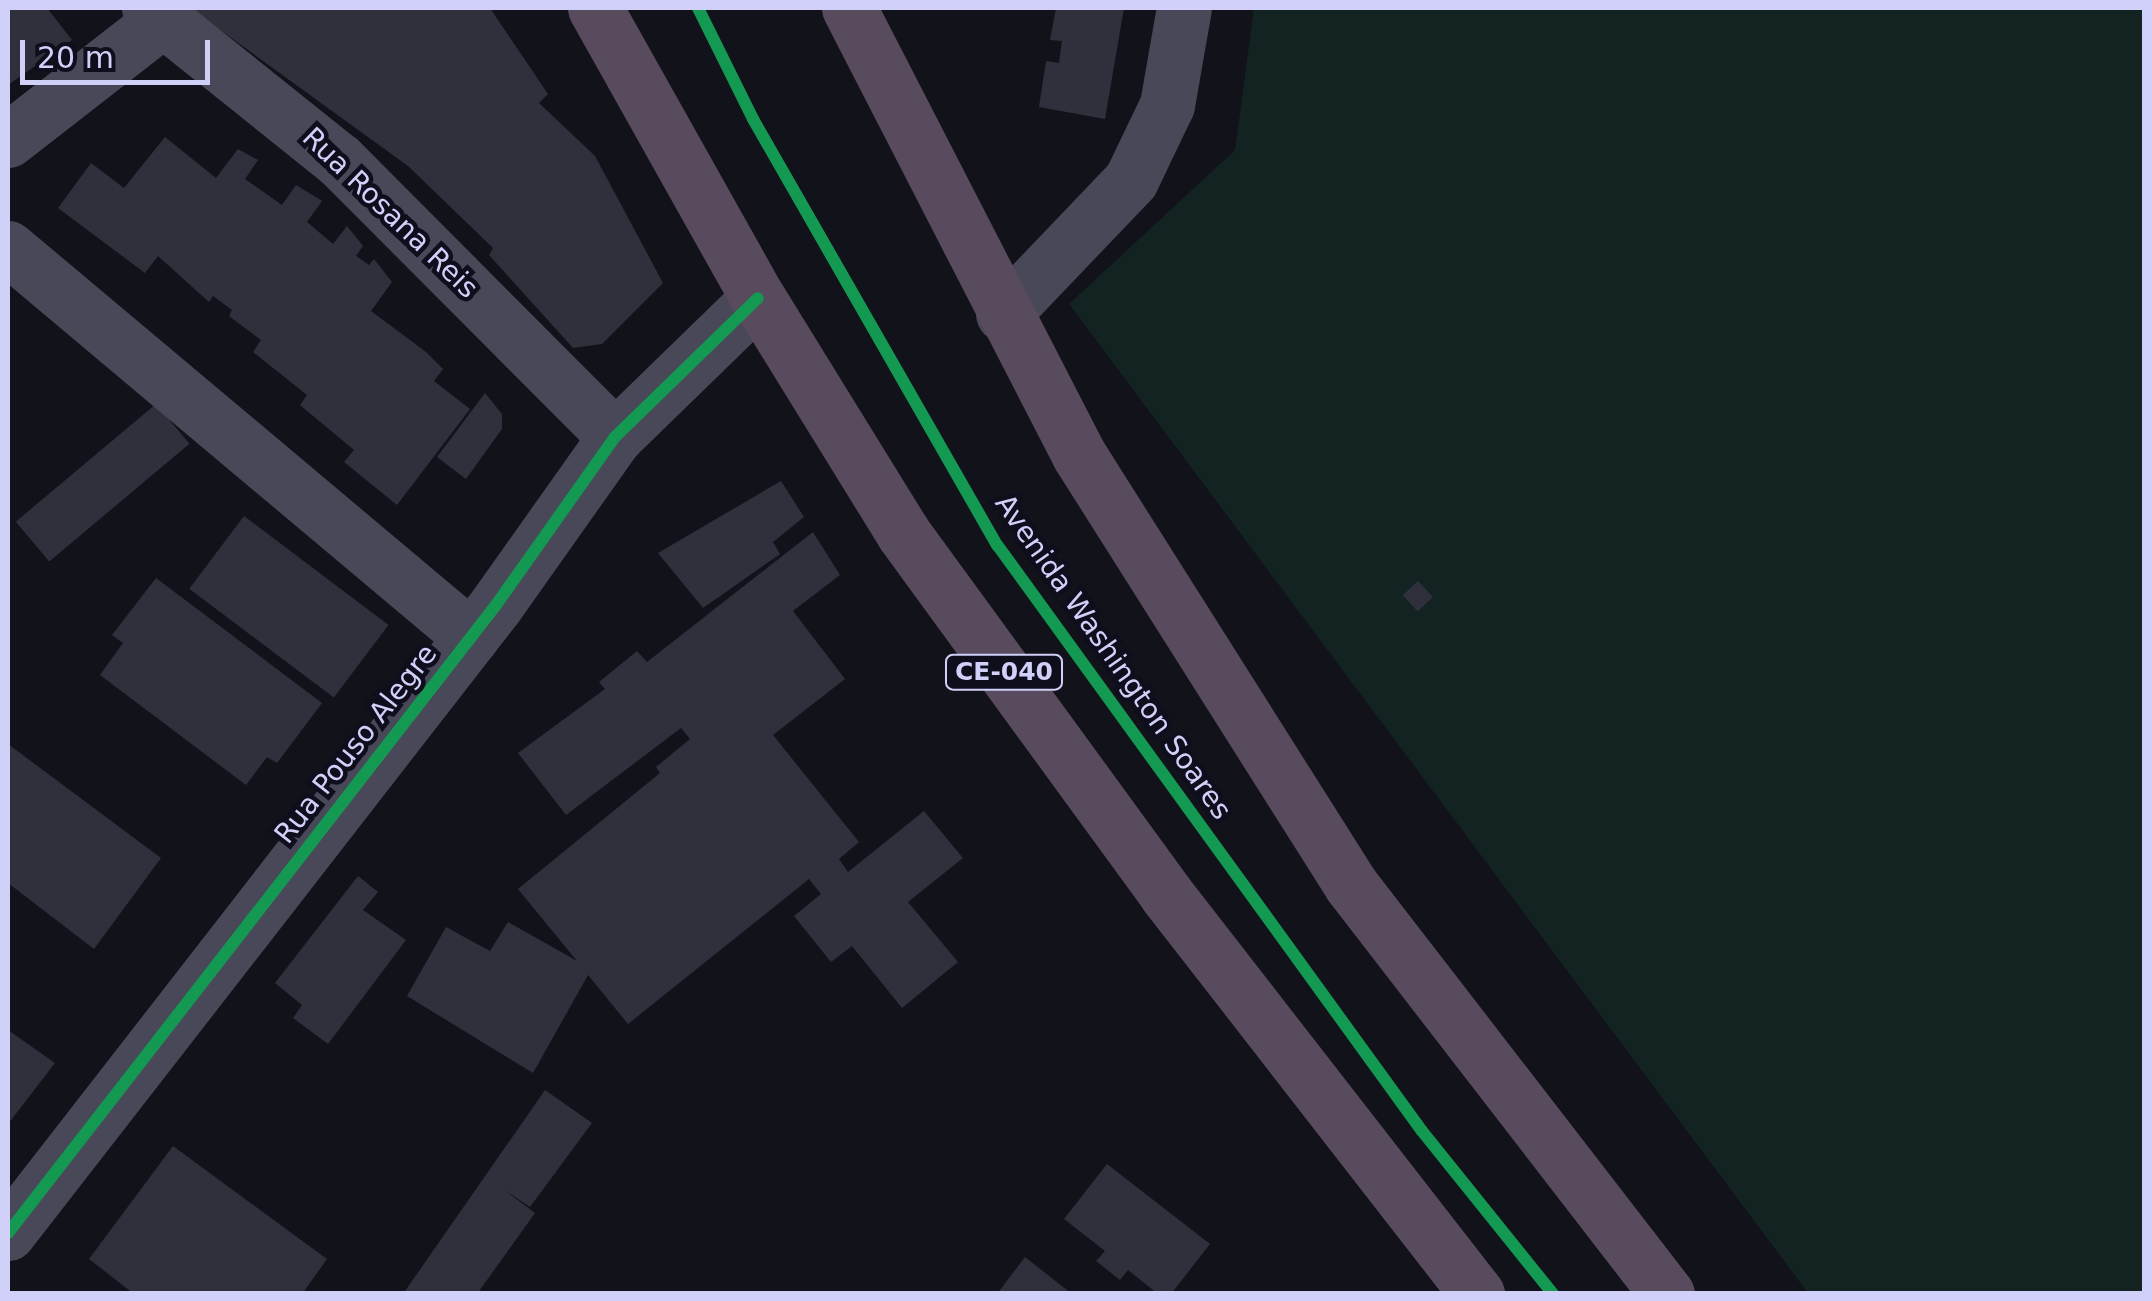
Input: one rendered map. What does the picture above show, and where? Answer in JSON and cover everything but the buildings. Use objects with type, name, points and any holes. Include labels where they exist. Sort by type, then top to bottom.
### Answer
[{"type":"highway","name":"CE-040","points":[[595,8],[758,298],[915,549],[1166,894],[1477,1294]]},
{"type":"highway","points":[[849,8],[1003,314],[1079,455],[1351,885],[1667,1294]]},
{"type":"street","points":[[1003,314],[1131,180],[1167,105],[1184,8]]},
{"type":"street","points":[[8,140],[156,14]]},
{"type":"street","name":"Rua Rosana Reis","points":[[156,14],[339,160],[615,437]]},
{"type":"street","points":[[8,248],[471,637]]},
{"type":"street","name":"Rua Pouso Alegre","points":[[8,1233],[471,637],[615,437],[758,298]]},
{"type":"shaded area","points":[[1254,8],[2144,8],[2144,1293],[1808,1293],[1069,304],[1235,150]]},
{"type":"cycle path","name":"Avenida Washington Soares","points":[[698,8],[753,119],[998,546],[1422,1131],[1553,1294]]},
{"type":"cycle path","points":[[8,1233],[496,605],[615,437],[758,298]]}]
